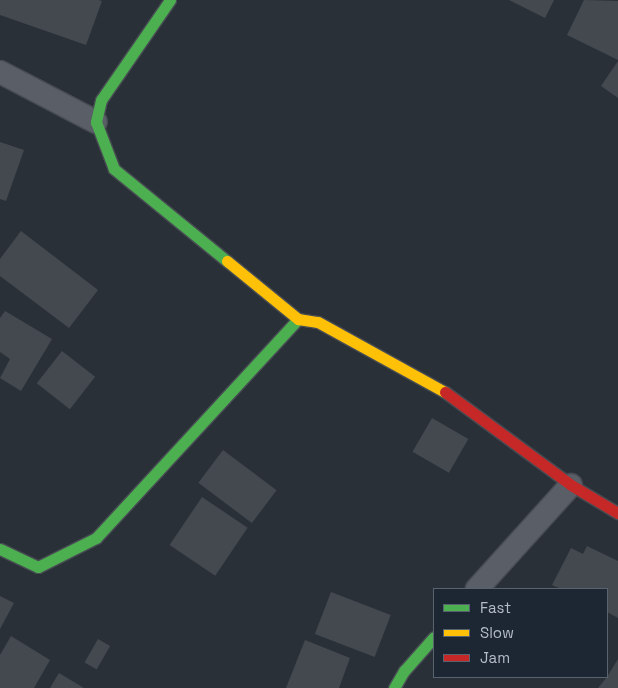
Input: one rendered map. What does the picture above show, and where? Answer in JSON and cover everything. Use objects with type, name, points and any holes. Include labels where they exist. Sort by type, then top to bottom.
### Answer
[{"type":"street","points":[[170,0],[101,100],[96,122],[114,169],[298,319],[318,322],[436,386],[571,485],[618,513]]},
{"type":"street","points":[[0,72],[96,122]]},
{"type":"street","points":[[0,550],[38,567],[96,538],[298,319]]},
{"type":"street","points":[[478,588],[571,485]]},
{"type":"street","points":[[394,688],[404,671],[433,638]]},
{"type":"building","points":[[0,0],[102,1],[86,45],[0,15]]},
{"type":"building","points":[[509,0],[554,0],[545,18]]},
{"type":"building","points":[[584,0],[618,1],[618,60],[567,35]]},
{"type":"building","points":[[618,61],[618,98],[601,86]]},
{"type":"building","points":[[0,142],[24,150],[6,201],[0,199]]},
{"type":"building","points":[[21,231],[98,290],[69,328],[0,276],[0,259]]},
{"type":"building","points":[[5,311],[52,339],[21,391],[0,378],[10,359],[0,352],[0,318]]},
{"type":"building","points":[[62,351],[95,377],[70,409],[37,383]]},
{"type":"building","points":[[432,418],[468,439],[449,473],[412,452]]},
{"type":"building","points":[[223,450],[277,490],[252,523],[198,483]]},
{"type":"building","points":[[202,497],[248,528],[215,576],[170,545]]},
{"type":"building","points":[[587,546],[618,561],[618,618],[608,613],[608,588],[559,588],[552,585],[571,548],[583,554]]},
{"type":"building","points":[[331,592],[391,615],[375,657],[315,634]]},
{"type":"building","points":[[0,596],[14,603],[0,629]]},
{"type":"building","points":[[11,636],[50,660],[34,688],[0,688],[0,655]]},
{"type":"building","points":[[98,639],[110,646],[97,669],[84,662]]},
{"type":"building","points":[[305,640],[350,658],[339,688],[286,688]]},
{"type":"building","points":[[618,659],[618,688],[598,688],[608,678]]},
{"type":"building","points":[[59,673],[84,688],[50,688]]},
{"type":"traffic: fast","points":[[170,0],[101,100],[96,122],[114,169],[227,261]]},
{"type":"traffic: fast","points":[[0,549],[38,567],[96,538],[298,319]]},
{"type":"traffic: fast","points":[[394,688],[404,671],[433,638]]},
{"type":"traffic: slow","points":[[227,261],[298,319],[318,322],[445,392]]},
{"type":"traffic: jam","points":[[445,392],[571,485],[618,513]]}]
